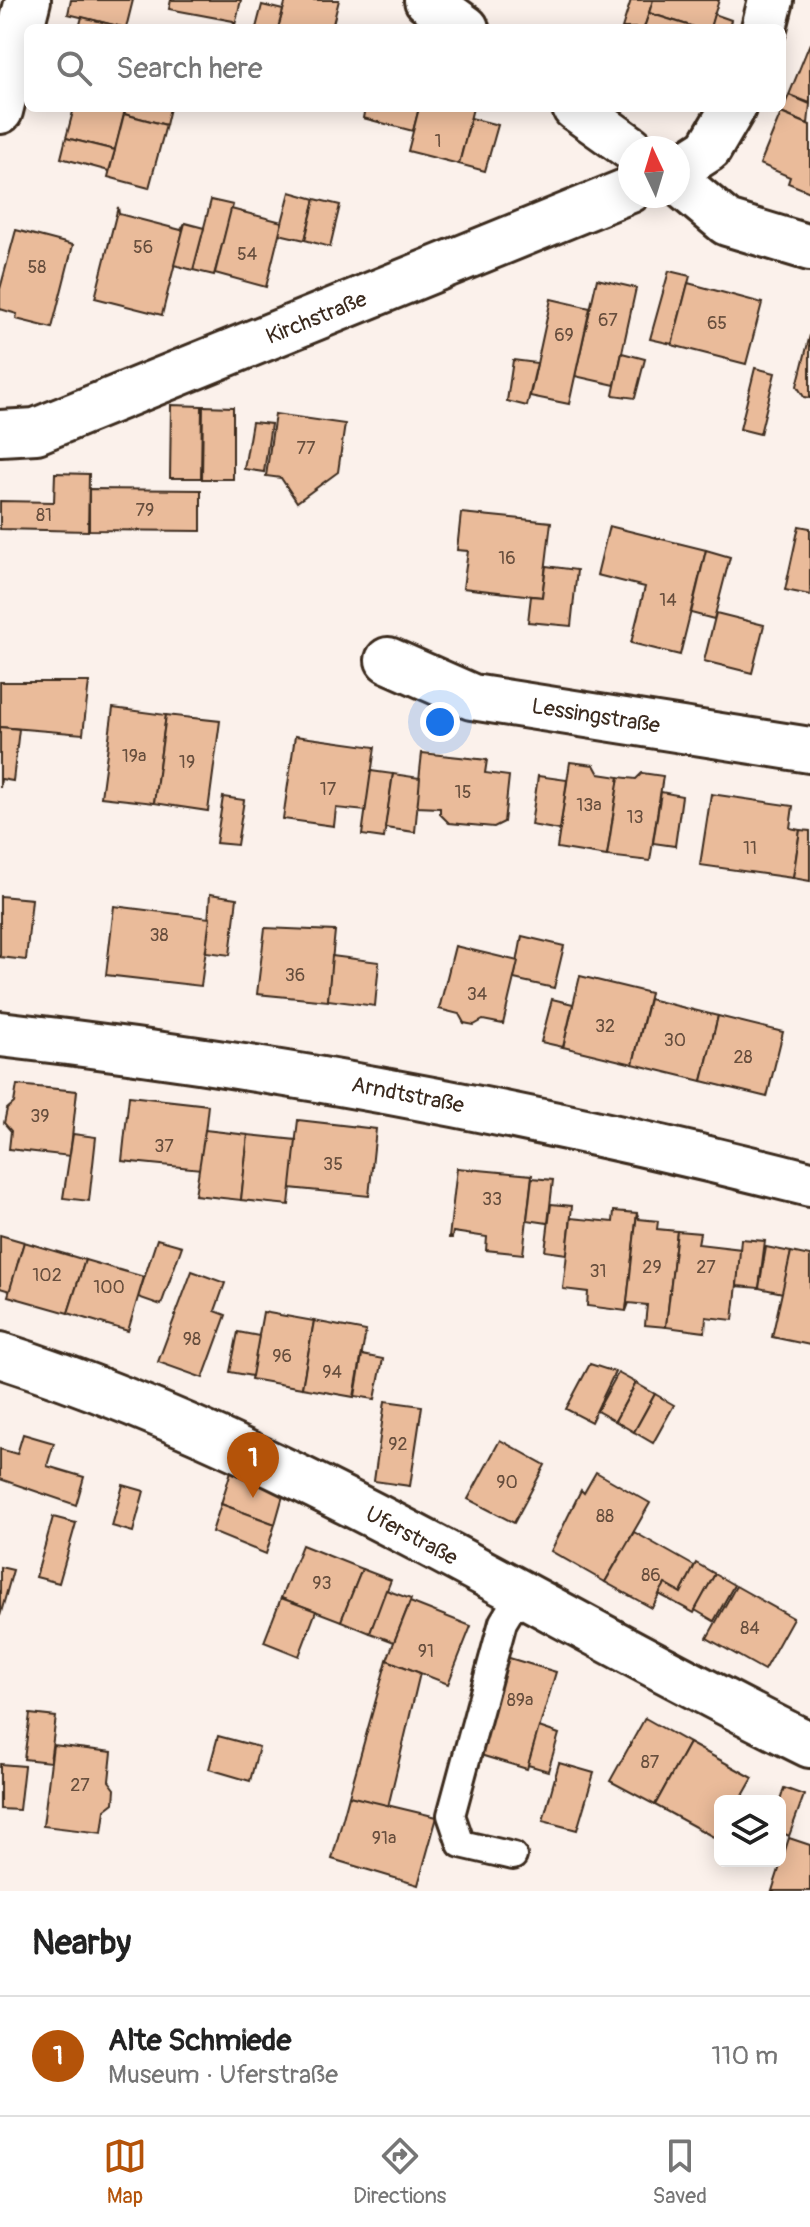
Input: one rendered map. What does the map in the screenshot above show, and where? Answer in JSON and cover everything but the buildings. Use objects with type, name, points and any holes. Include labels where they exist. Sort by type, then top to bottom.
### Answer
[{"type":"street","points":[[0,111],[28,0]]},
{"type":"street","points":[[427,0],[460,24]]},
{"type":"street","points":[[765,24],[771,0]]},
{"type":"street","points":[[581,112],[618,139]]},
{"type":"street","points":[[690,161],[709,149],[731,112]]},
{"type":"street","points":[[690,192],[727,223],[810,248]]},
{"type":"street","name":"Kirchstraße","points":[[0,433],[36,431],[618,195]]},
{"type":"street","name":"Lessingstraße","points":[[388,660],[472,697],[810,750]]},
{"type":"street","name":"Arndtstraße","points":[[0,1034],[135,1049],[410,1093],[710,1158],[810,1184]]},
{"type":"street","name":"Uferstraße","points":[[0,1355],[162,1413],[258,1455],[810,1745]]},
{"type":"lane","points":[[513,1856],[461,1844],[451,1815],[503,1622],[520,1594]]},
{"type":"place","name":"Alte Schmiede","points":[[253,1498]]}]
